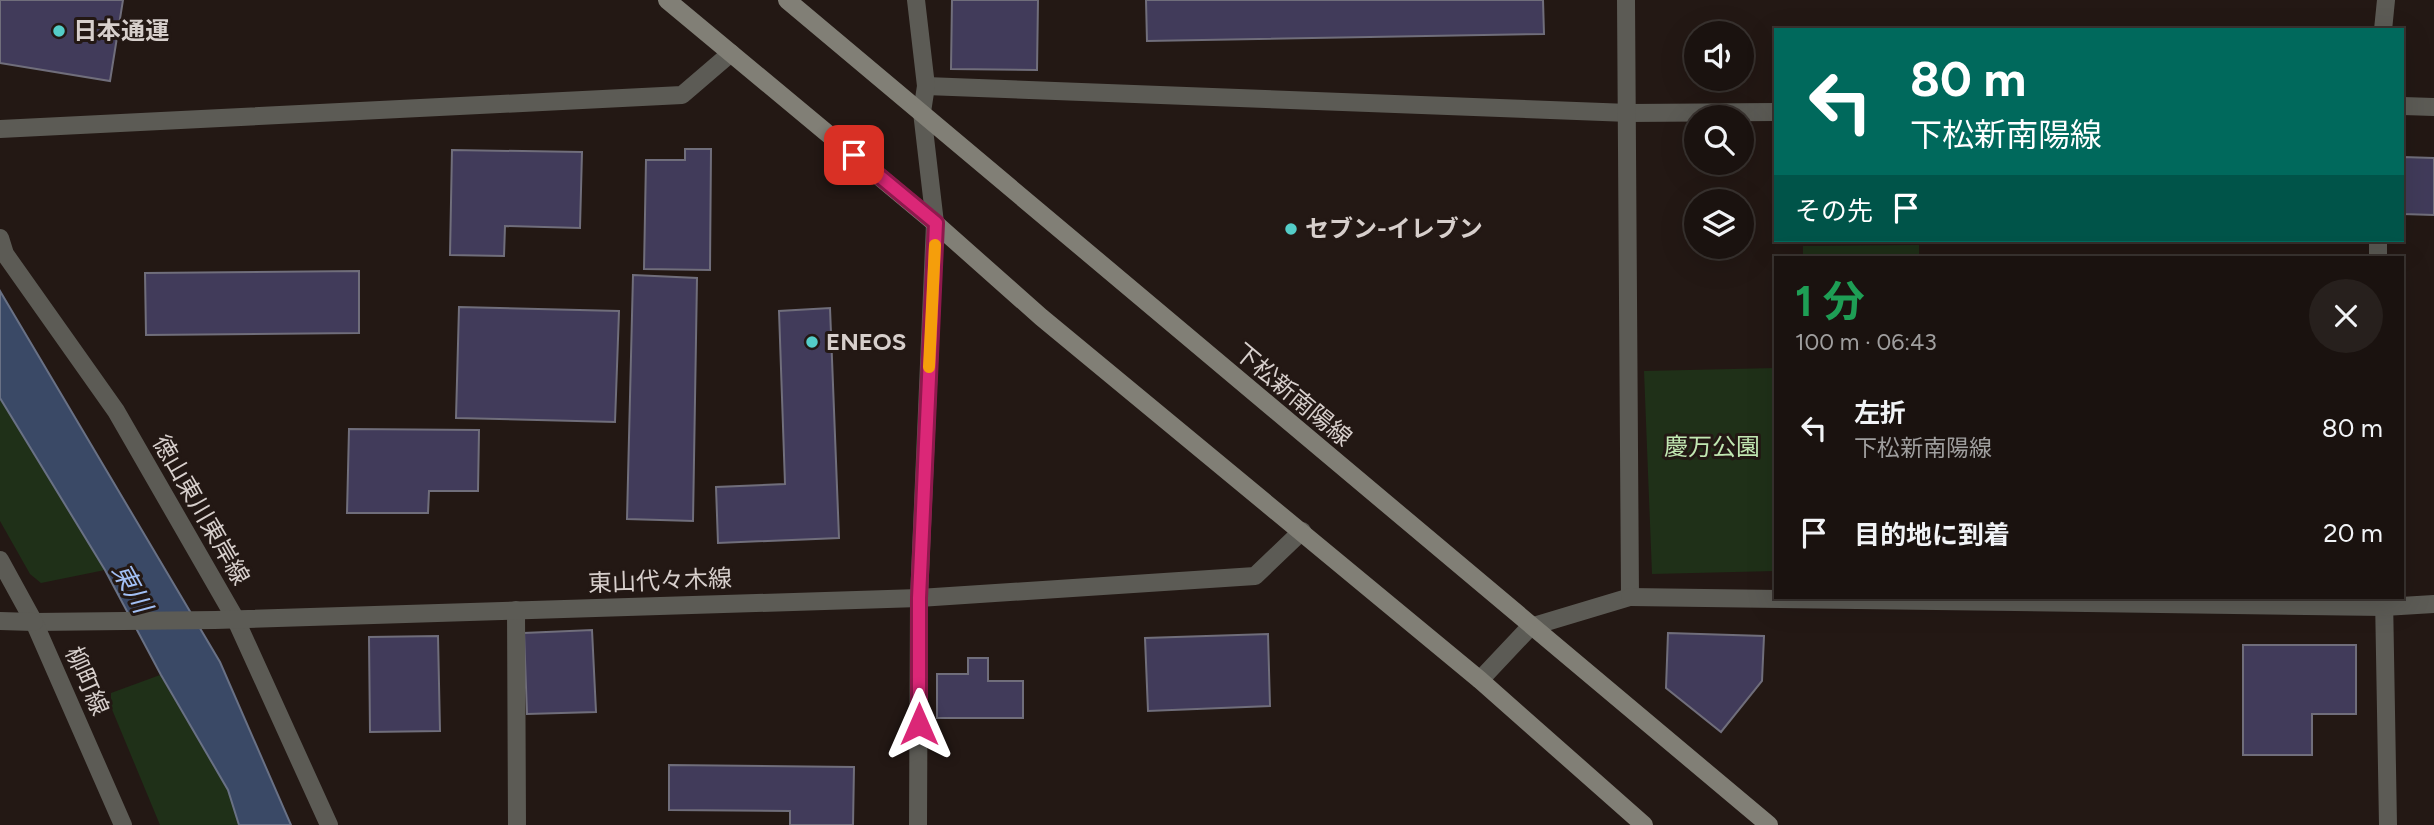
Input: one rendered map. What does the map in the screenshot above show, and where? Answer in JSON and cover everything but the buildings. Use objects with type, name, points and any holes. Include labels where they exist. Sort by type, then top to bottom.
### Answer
[{"type":"main road","points":[[667,0],[936,223],[1041,317],[1480,680],[1644,825]]},
{"type":"main road","name":"下松新南陽線","points":[[787,0],[1530,627],[1769,825]]},
{"type":"street","points":[[916,0],[926,86],[922,112],[936,223],[919,598],[918,825]]},
{"type":"street","points":[[1626,0],[1629,113],[1630,597]]},
{"type":"street","points":[[2383,28],[2386,0]]},
{"type":"street","points":[[0,129],[682,95],[731,53]]},
{"type":"street","points":[[926,86],[1629,113],[1774,112]]},
{"type":"street","points":[[2404,106],[2434,107]]},
{"type":"street","name":"徳山東川東岸線","points":[[0,239],[5,254],[116,411],[235,618],[329,825]]},
{"type":"street","name":"東山代々木線","points":[[0,621],[83,623],[215,620],[919,598],[1255,576],[1303,531]]},
{"type":"street","name":"柳町線","points":[[0,560],[34,622],[123,825]]},
{"type":"street","points":[[1480,680],[1530,627],[1630,597],[1774,598]]},
{"type":"street","points":[[1932,599],[2434,604]]},
{"type":"street","points":[[2384,602],[2388,825]]},
{"type":"street","points":[[516,610],[517,825]]},
{"type":"green space","points":[[1919,245],[1919,256],[1803,256],[1803,246]]},
{"type":"green space","name":"慶万公園","points":[[1774,368],[1774,571],[1652,574],[1644,371]]},
{"type":"green space","points":[[0,398],[105,570],[41,583],[30,574],[0,521]]},
{"type":"green space","points":[[160,675],[228,790],[239,825],[160,825],[111,707],[111,693]]},
{"type":"water","name":"東川","points":[[0,291],[220,662],[291,825],[239,825],[228,790],[161,675],[105,570],[0,398]]},
{"type":"slow traffic","points":[[929,367],[935,245]]},
{"type":"place","name":"日本通運","points":[[59,31]]},
{"type":"place","name":"セブン-イレブン","points":[[1291,229]]},
{"type":"place","name":"ENEOS","points":[[812,342]]},
{"type":"route","points":[[854,155],[936,223],[919,598],[919,724]]}]
